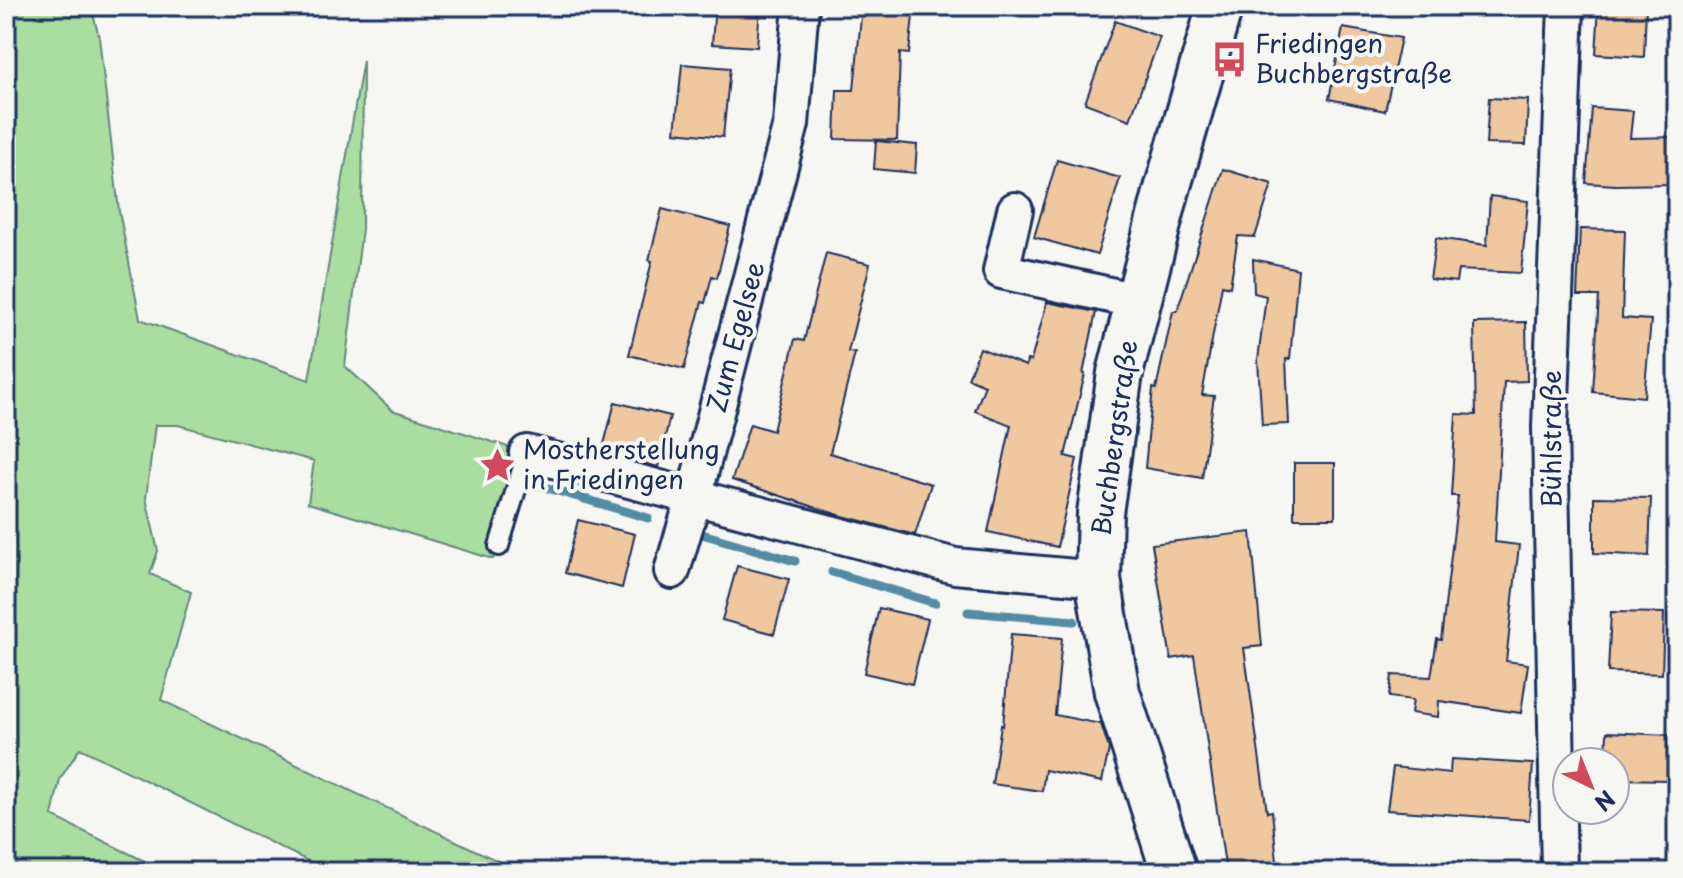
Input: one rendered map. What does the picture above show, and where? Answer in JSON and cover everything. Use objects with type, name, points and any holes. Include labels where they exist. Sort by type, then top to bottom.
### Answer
[{"type":"main road","name":"Buchbergstraße","points":[[1174,872],[1117,692],[1098,579],[1100,513],[1120,373],[1137,301],[1220,6]]},
{"type":"street","name":"Zum Egelsee","points":[[672,571],[791,124],[801,6]]},
{"type":"street","name":"Bühlstraße","points":[[1559,872],[1550,427],[1566,6]]},
{"type":"street","points":[[1015,210],[1001,271],[1137,301]]},
{"type":"street","points":[[527,453],[955,566],[1098,579]]},
{"type":"lane","points":[[499,546],[527,453]]},
{"type":"green space","points":[[6,6],[91,6],[99,37],[119,211],[140,319],[309,380],[363,60],[362,229],[345,366],[392,410],[527,453],[499,546],[493,559],[308,503],[314,461],[178,425],[155,425],[146,498],[158,551],[150,574],[191,592],[161,700],[521,872],[330,872],[80,748],[60,779],[52,816],[167,872],[6,872]]},
{"type":"building","points":[[715,6],[760,6],[757,47],[712,44]]},
{"type":"building","points":[[862,6],[914,6],[909,54],[900,53],[897,140],[835,139],[837,90],[854,90]]},
{"type":"building","points":[[1599,6],[1646,6],[1644,57],[1596,54]]},
{"type":"building","points":[[1115,21],[1160,37],[1130,120],[1085,103]]},
{"type":"building","points":[[1343,28],[1401,38],[1385,111],[1329,99]]},
{"type":"building","points":[[682,64],[730,68],[723,137],[675,132]]},
{"type":"building","points":[[1489,98],[1528,100],[1526,145],[1486,144]]},
{"type":"building","points":[[1592,108],[1633,111],[1630,138],[1677,137],[1677,184],[1586,183]]},
{"type":"building","points":[[876,141],[917,145],[915,173],[874,169]]},
{"type":"building","points":[[1057,160],[1120,178],[1097,255],[1034,237]]},
{"type":"building","points":[[1223,169],[1272,184],[1255,237],[1238,236],[1230,287],[1222,285],[1202,395],[1214,396],[1202,478],[1145,468],[1153,388],[1156,389],[1173,311],[1177,311]]},
{"type":"building","points":[[1490,196],[1528,201],[1521,273],[1458,270],[1456,282],[1430,279],[1436,238],[1487,245]]},
{"type":"building","points":[[662,209],[730,226],[717,278],[712,276],[705,303],[702,302],[684,369],[629,355]]},
{"type":"building","points":[[1580,229],[1625,230],[1622,318],[1651,320],[1644,397],[1593,392],[1599,296],[1577,296]]},
{"type":"building","points":[[826,253],[870,264],[848,352],[855,353],[830,453],[931,484],[915,535],[839,515],[732,480],[750,424],[773,431],[795,339],[804,341]]},
{"type":"building","points":[[1253,259],[1298,269],[1290,359],[1286,359],[1289,424],[1262,425],[1258,360],[1266,296],[1254,293]]},
{"type":"building","points":[[1047,302],[1096,312],[1065,456],[1077,459],[1057,547],[988,532],[1011,425],[975,411],[985,385],[968,378],[980,348],[1026,366],[1027,360],[1031,361]]},
{"type":"building","points":[[1526,322],[1527,381],[1504,382],[1495,542],[1519,545],[1506,661],[1528,664],[1521,713],[1439,701],[1438,717],[1411,713],[1413,700],[1389,697],[1392,675],[1431,677],[1437,639],[1441,640],[1458,496],[1451,496],[1456,414],[1476,415],[1474,323]]},
{"type":"building","points":[[615,402],[670,416],[658,467],[602,452]]},
{"type":"building","points":[[1294,463],[1335,463],[1335,518],[1294,518]]},
{"type":"building","points":[[1594,497],[1651,498],[1649,556],[1594,553]]},
{"type":"building","points":[[578,520],[635,534],[622,588],[565,573]]},
{"type":"building","points":[[1251,532],[1262,646],[1244,648],[1267,812],[1272,811],[1278,872],[1226,872],[1194,655],[1171,659],[1152,544]]},
{"type":"building","points":[[737,566],[789,579],[774,634],[722,620]]},
{"type":"building","points":[[879,608],[928,619],[912,684],[864,673]]},
{"type":"building","points":[[1611,612],[1664,613],[1662,674],[1608,672]]},
{"type":"building","points":[[1011,634],[1062,638],[1055,715],[1101,724],[1109,749],[1102,782],[1045,770],[1042,791],[992,784],[1003,726]]},
{"type":"building","points":[[1607,732],[1668,735],[1667,780],[1631,779],[1631,746],[1607,746]]},
{"type":"building","points":[[1451,759],[1533,764],[1529,820],[1387,810],[1393,767],[1450,773]]},
{"type":"waterway","points":[[538,485],[648,518]]},
{"type":"waterway","points":[[702,534],[795,561]]},
{"type":"waterway","points":[[832,572],[935,603]]},
{"type":"waterway","points":[[968,612],[1074,621]]},
{"type":"place","name":"Friedingen Buchbergstraße","points":[[1229,59]]},
{"type":"place","name":"Mostherstellung in Friedingen","points":[[497,465]]}]
